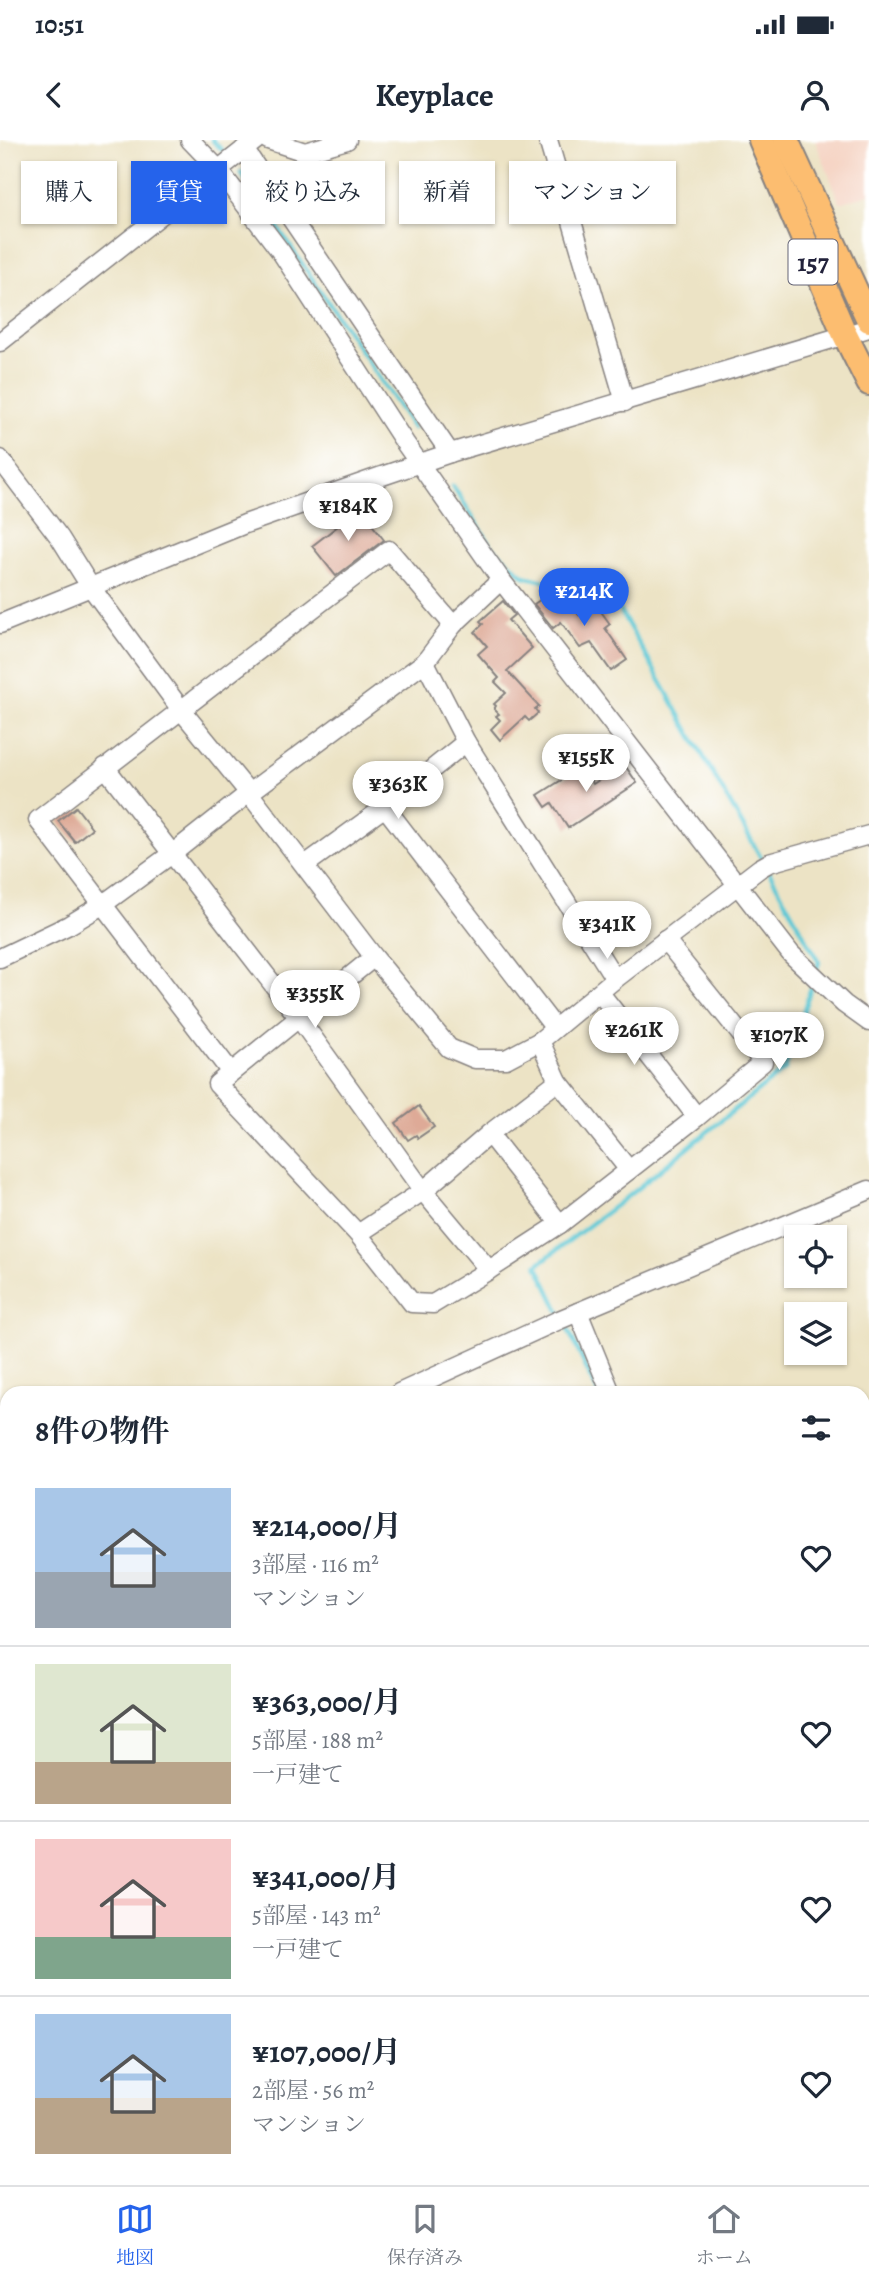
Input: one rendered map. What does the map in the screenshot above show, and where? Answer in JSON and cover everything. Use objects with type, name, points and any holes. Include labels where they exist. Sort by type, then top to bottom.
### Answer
[{"type":"highway","name":"157","points":[[761,140],[845,335],[869,383]]},
{"type":"highway","name":"157","points":[[786,140],[869,320]]},
{"type":"street","points":[[190,140],[210,161]]},
{"type":"street","points":[[268,140],[305,152],[346,140]]},
{"type":"street","points":[[548,140],[625,402]]},
{"type":"street","points":[[227,162],[250,144],[450,453]]},
{"type":"street","points":[[227,181],[281,252],[419,463],[501,580],[791,954],[844,1004],[869,1022]]},
{"type":"street","points":[[0,342],[149,224]]},
{"type":"street","points":[[0,624],[245,524],[419,463],[869,328]]},
{"type":"street","points":[[0,459],[60,538],[90,586],[182,711],[249,793],[374,957],[449,1048],[475,1059],[506,1059],[540,1041],[615,979],[764,865],[869,835]]},
{"type":"street","points":[[230,1071],[38,820],[389,550],[453,625]]},
{"type":"street","points":[[0,958],[69,925],[102,905],[173,853],[425,662],[453,625],[501,580]]},
{"type":"street","points":[[425,662],[466,742],[615,979]]},
{"type":"street","points":[[305,865],[466,742]]},
{"type":"street","points":[[105,767],[299,1018],[423,1191],[489,1270]]},
{"type":"street","points":[[384,807],[554,1027]]},
{"type":"street","points":[[374,957],[217,1084],[358,1234],[411,1303],[433,1304],[559,1224],[763,1062],[665,940]]},
{"type":"street","points":[[600,993],[697,1117]]},
{"type":"street","points":[[540,1041],[558,1081],[629,1170]]},
{"type":"street","points":[[358,1234],[423,1191],[489,1134],[558,1081]]},
{"type":"street","points":[[489,1134],[559,1224]]},
{"type":"street","points":[[414,1386],[568,1316],[869,1190]]},
{"type":"street","points":[[568,1316],[607,1386]]},
{"type":"shaded area","points":[[815,140],[869,140],[869,194],[840,203]]},
{"type":"building","points":[[360,509],[384,540],[336,576],[312,546]]},
{"type":"building","points":[[564,593],[579,615],[582,613],[584,616],[597,606],[610,624],[605,628],[627,660],[611,671],[591,643],[580,648],[561,622],[553,628],[534,604],[543,598],[548,604]]},
{"type":"building","points":[[503,601],[514,615],[508,620],[532,648],[507,671],[539,706],[535,709],[538,713],[529,721],[525,717],[500,740],[491,729],[500,720],[496,716],[499,714],[494,709],[494,704],[506,693],[495,682],[499,678],[478,654],[487,646],[475,632],[483,624],[480,621]]},
{"type":"building","points":[[624,764],[637,783],[568,828],[552,803],[546,807],[538,795],[579,769],[581,773],[584,771],[593,784]]},
{"type":"building","points":[[76,807],[92,828],[75,842],[58,821]]},
{"type":"building","points":[[419,1106],[434,1127],[418,1138],[416,1135],[408,1140],[396,1123]]},
{"type":"waterway","points":[[212,140],[222,150]]},
{"type":"waterway","points":[[275,224],[413,428]]},
{"type":"waterway","points":[[453,486],[492,547],[524,576],[613,598],[764,863]]},
{"type":"waterway","points":[[768,870],[819,962],[817,968]]},
{"type":"waterway","points":[[560,1313],[537,1265],[628,1196],[785,1069],[812,984]]},
{"type":"waterway","points":[[564,1321],[595,1386]]}]
